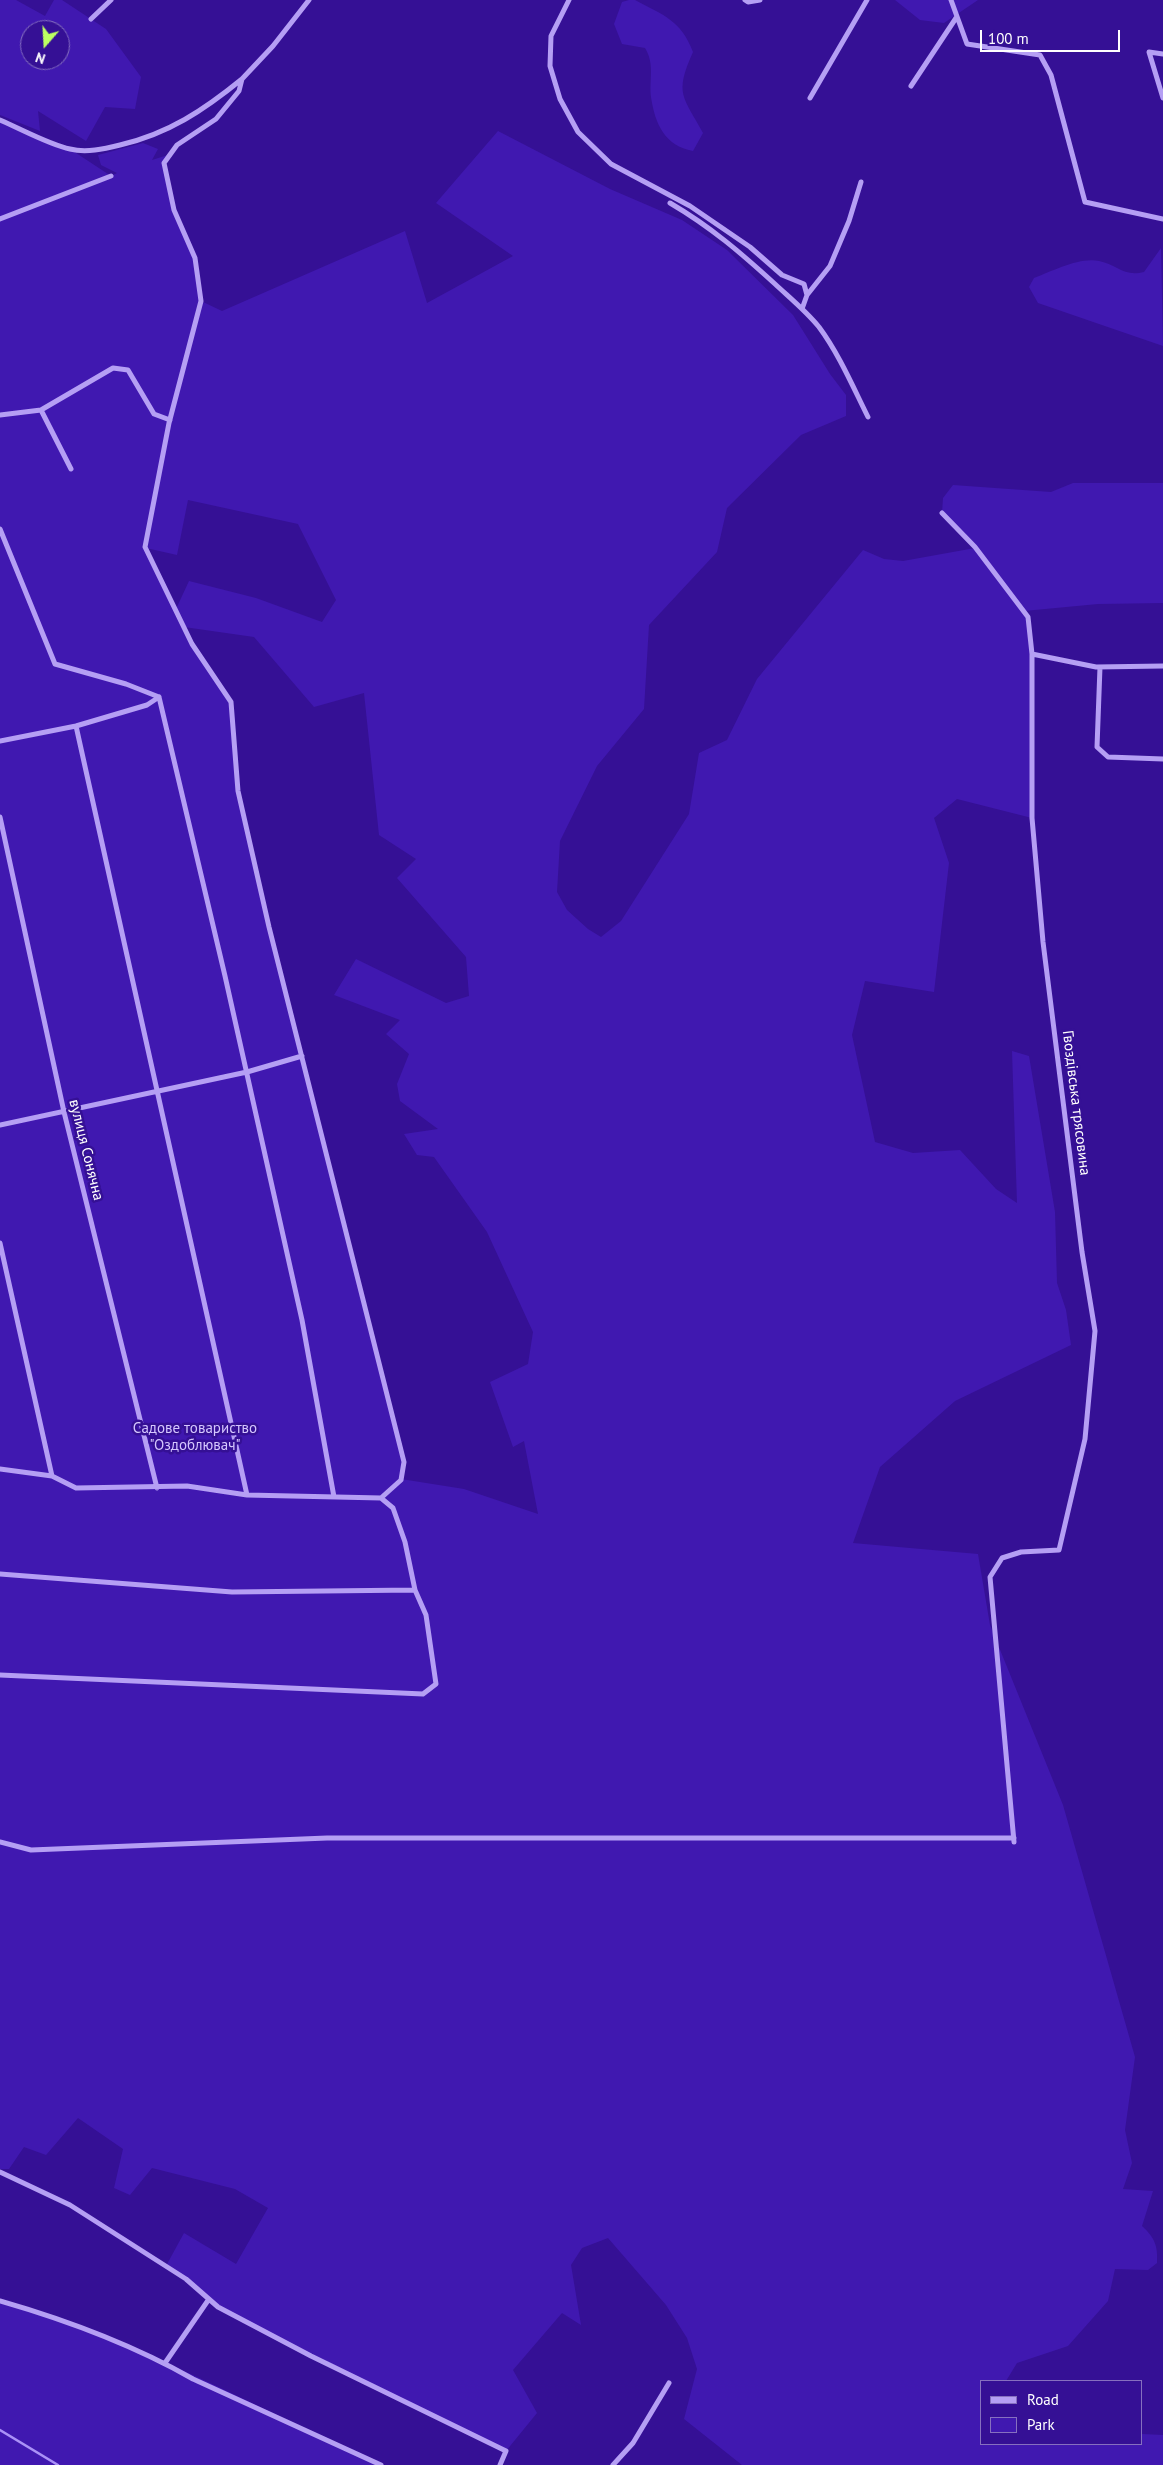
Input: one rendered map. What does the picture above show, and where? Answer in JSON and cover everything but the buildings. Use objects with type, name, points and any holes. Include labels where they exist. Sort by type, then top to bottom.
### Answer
[{"type":"street","points":[[91,19],[112,0]]},
{"type":"street","points":[[0,120],[70,149],[91,150],[149,138],[176,126],[210,105],[242,79],[273,46],[308,0]]},
{"type":"street","points":[[570,0],[551,36],[550,66],[560,99],[578,132],[611,164],[690,206],[750,247],[782,274],[804,284],[807,295]]},
{"type":"street","points":[[744,0],[748,2],[760,0]]},
{"type":"street","points":[[810,98],[867,0]]},
{"type":"street","points":[[951,0],[967,44],[1040,55],[1051,74],[1085,202],[1163,219]]},
{"type":"street","points":[[911,86],[956,18]]},
{"type":"street","points":[[1163,54],[1149,52],[1163,98]]},
{"type":"street","points":[[242,79],[239,91],[216,119],[177,145],[164,162],[174,210],[195,258],[201,301],[170,420],[145,547],[192,644],[231,702],[238,791],[302,1056],[404,1462],[401,1480],[381,1498]]},
{"type":"street","points":[[0,219],[110,176]]},
{"type":"street","points":[[802,309],[807,295],[830,266],[850,221],[861,182]]},
{"type":"street","points":[[670,204],[700,220],[730,242],[819,327],[868,417]]},
{"type":"street","points":[[0,415],[41,410],[112,368],[128,370],[154,414],[170,420]]},
{"type":"street","points":[[41,410],[71,469]]},
{"type":"street","name":"Гвоздівська трясовина","points":[[0,1842],[31,1850],[327,1838],[1014,1840],[990,1577],[1002,1558],[1022,1552],[1059,1550],[1085,1438],[1095,1331],[1082,1252],[1043,942],[1032,818],[1032,654],[1028,617],[975,548],[942,513]]},
{"type":"street","points":[[0,529],[55,664],[126,684],[159,697]]},
{"type":"street","points":[[1032,654],[1100,667],[1163,666]]},
{"type":"street","points":[[1100,667],[1097,747],[1108,757],[1163,759]]},
{"type":"street","points":[[0,741],[76,726],[147,705],[159,697]]},
{"type":"street","points":[[159,697],[302,1320],[334,1497]]},
{"type":"street","points":[[76,726],[247,1495]]},
{"type":"street","name":"вулиця Сонячна","points":[[0,817],[64,1112],[157,1488]]},
{"type":"street","points":[[0,1125],[246,1072],[302,1056]]},
{"type":"street","points":[[0,1243],[52,1476]]},
{"type":"street","points":[[0,1469],[52,1476],[76,1488],[187,1486],[247,1495],[381,1498],[393,1508],[406,1542],[415,1590],[426,1615],[436,1684],[423,1694],[0,1675]]},
{"type":"street","points":[[0,1574],[232,1592],[415,1590]]},
{"type":"street","points":[[0,2172],[70,2205],[186,2279],[218,2307],[311,2356],[506,2451],[500,2465]]},
{"type":"street","points":[[165,2363],[209,2299]]},
{"type":"street","points":[[0,2301],[46,2314],[165,2363],[193,2380],[381,2465]]},
{"type":"street","points":[[612,2465],[633,2444],[668,2383]]},
{"type":"green space","points":[[0,0],[16,0],[45,16],[54,0],[62,0],[106,29],[141,77],[135,109],[105,107],[86,141],[38,111],[40,131],[0,115]]},
{"type":"green space","points":[[635,0],[677,25],[683,32],[693,52],[684,77],[683,94],[703,133],[693,151],[683,148],[668,139],[659,125],[651,97],[651,66],[645,48],[622,44],[614,24],[622,2]]},
{"type":"green space","points":[[895,0],[978,0],[944,23],[920,20]]},
{"type":"green space","name":"Садове товариство \"Оздоблювач\"","points":[[0,120],[70,149],[111,176],[117,173],[101,165],[98,155],[143,143],[158,149],[152,160],[168,155],[165,166],[166,179],[174,207],[195,258],[201,301],[222,311],[405,231],[427,303],[513,256],[436,203],[498,131],[610,189],[682,220],[727,250],[793,315],[830,374],[846,395],[846,416],[801,435],[727,508],[717,552],[649,625],[644,709],[597,766],[560,841],[557,892],[567,910],[588,929],[601,937],[621,921],[689,814],[699,753],[727,740],[757,679],[863,550],[884,559],[903,561],[975,548],[942,513],[943,498],[953,485],[1051,492],[1073,483],[1163,483],[1163,603],[1098,604],[1024,611],[1029,626],[1034,678],[1032,818],[957,799],[934,818],[949,863],[934,992],[865,981],[852,1035],[875,1142],[913,1153],[960,1150],[996,1189],[1017,1203],[1012,1051],[1029,1056],[1055,1212],[1057,1283],[1066,1310],[1071,1345],[955,1401],[880,1467],[853,1543],[978,1554],[990,1625],[1063,1805],[1135,2057],[1125,2130],[1132,2163],[1123,2189],[1153,2191],[1142,2226],[1155,2243],[1157,2263],[1148,2270],[1115,2269],[1108,2301],[1068,2346],[1017,2363],[1007,2380],[980,2380],[980,2445],[1143,2445],[1143,2434],[1163,2435],[1163,2465],[742,2465],[684,2419],[697,2369],[687,2338],[666,2305],[608,2238],[582,2248],[571,2265],[581,2325],[562,2313],[513,2370],[537,2413],[506,2451],[218,2307],[166,2266],[184,2233],[236,2264],[268,2208],[235,2189],[152,2168],[130,2195],[114,2188],[123,2149],[78,2118],[46,2155],[24,2147],[9,2169],[0,2169]],"holes":[[[188,500],[298,524],[336,600],[322,622],[256,598],[189,581],[176,609],[146,548],[177,555]],[[184,627],[254,637],[314,707],[364,693],[379,835],[416,859],[397,878],[466,957],[469,996],[446,1003],[356,959],[334,995],[400,1020],[386,1034],[409,1054],[397,1084],[400,1101],[438,1129],[404,1134],[417,1155],[434,1157],[487,1232],[533,1332],[528,1364],[490,1382],[513,1447],[524,1441],[538,1514],[464,1489],[401,1479],[404,1462],[269,927],[238,791],[231,702]]]},
{"type":"green space","points":[[1161,248],[1163,346],[1038,303],[1029,287],[1034,278],[1066,265],[1083,261],[1099,261],[1131,273],[1144,272]]},
{"type":"green space","points":[[0,2301],[98,2334],[146,2354],[381,2465],[0,2465]]},
{"type":"waterway","points":[[0,2430],[58,2465]]}]
